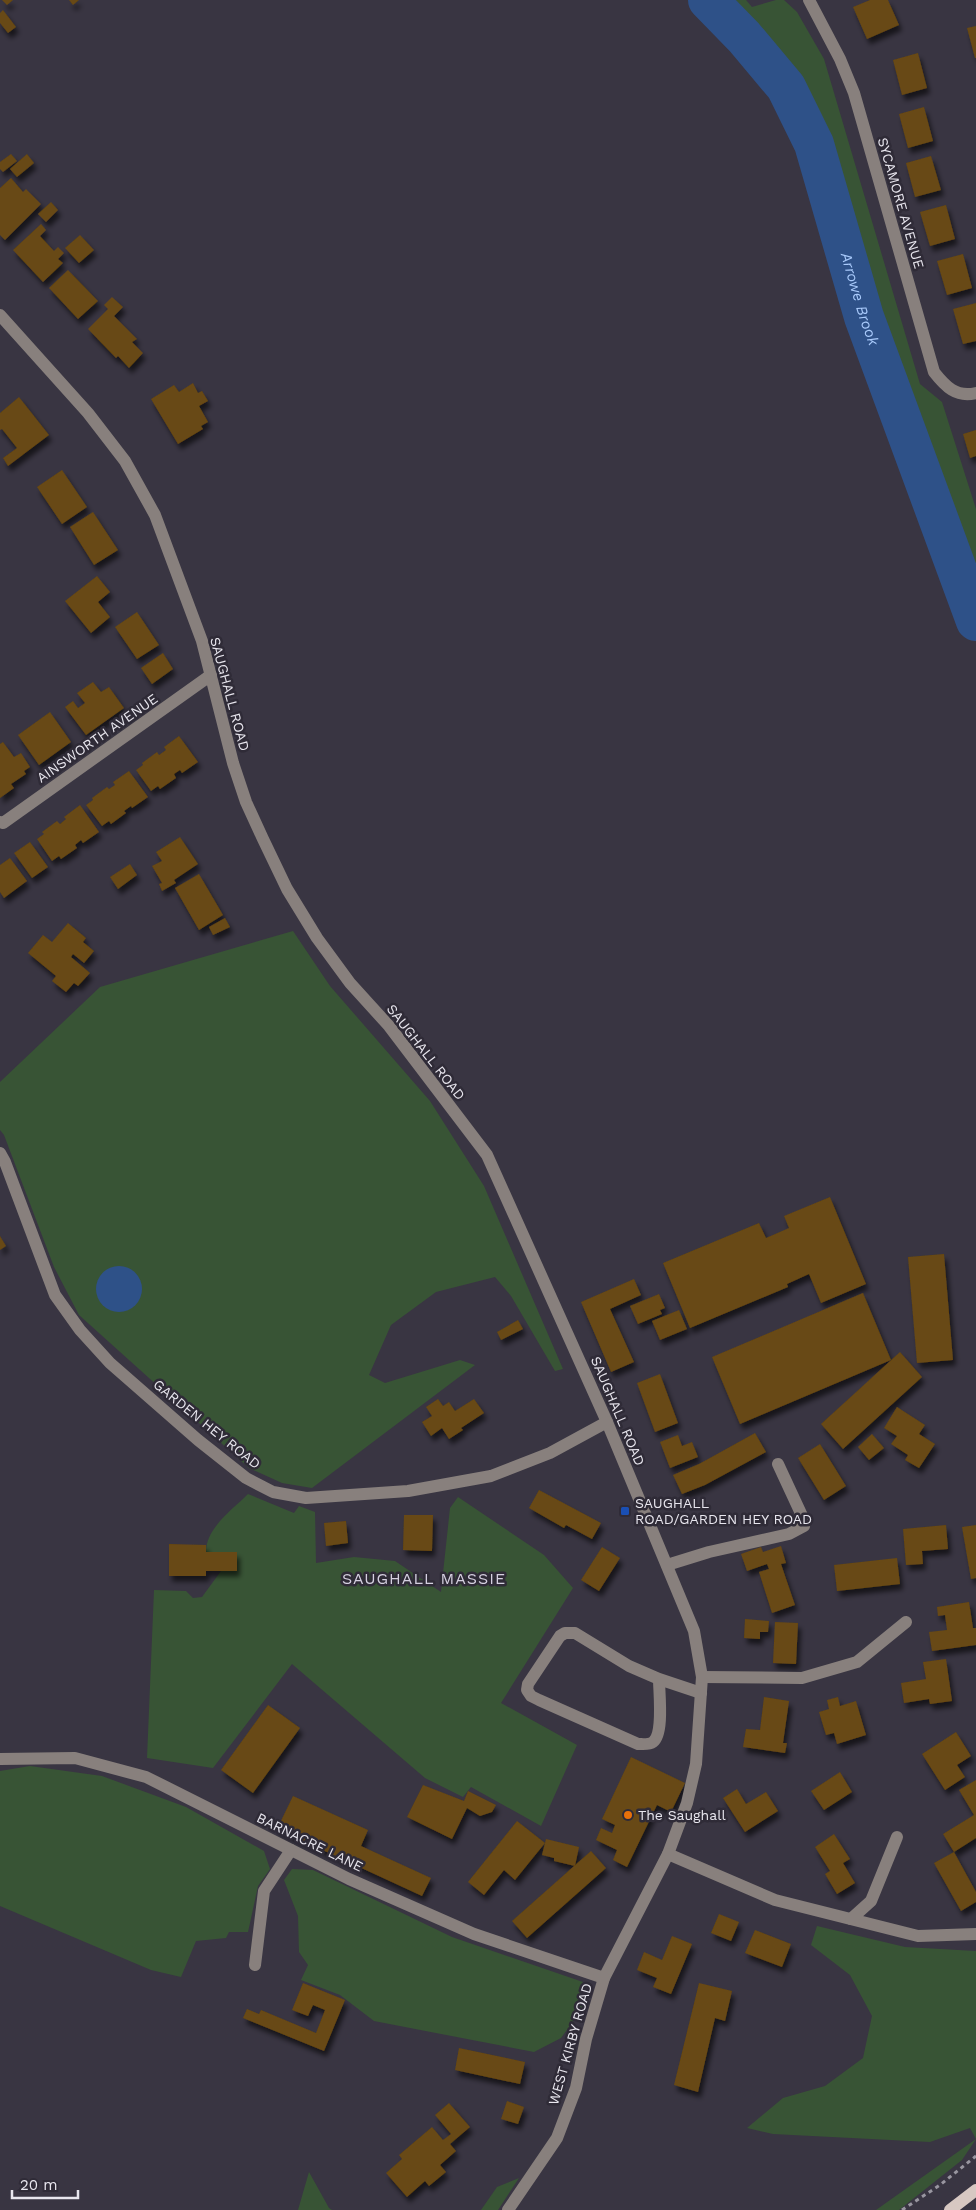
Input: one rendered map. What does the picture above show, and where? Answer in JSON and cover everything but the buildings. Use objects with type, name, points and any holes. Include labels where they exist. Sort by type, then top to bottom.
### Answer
[{"type":"main road","points":[[950,2210],[976,2190]]},
{"type":"street","name":"SYCAMORE AVENUE","points":[[809,0],[840,59],[854,92],[934,372],[954,392],[969,395],[976,393]]},
{"type":"street","name":"SAUGHALL ROAD","points":[[0,315],[88,413],[125,462],[155,515],[202,641],[233,763],[246,802],[288,889],[317,938],[350,983],[389,1026],[487,1154],[607,1422],[694,1630],[702,1677],[696,1764],[688,1803],[668,1854]]},
{"type":"street","name":"AINSWORTH AVENUE","points":[[0,822],[3,823],[11,818],[211,675]]},
{"type":"street","name":"GARDEN HEY ROAD","points":[[0,1153],[6,1162],[55,1296],[80,1330],[110,1363],[198,1440],[246,1478],[273,1492],[306,1498],[408,1491],[491,1476],[550,1453],[607,1422]]},
{"type":"street","points":[[667,1565],[710,1552],[789,1534],[804,1526],[804,1520],[778,1464]]},
{"type":"street","points":[[702,1677],[802,1678],[857,1662],[906,1622]]},
{"type":"street","points":[[659,1679],[660,1732],[654,1741],[647,1744],[638,1744],[539,1700],[531,1696],[527,1690],[528,1684],[560,1636],[565,1633],[575,1633],[629,1666],[659,1679],[701,1693]]},
{"type":"street","name":"BARNACRE LANE","points":[[0,1758],[75,1758],[146,1777],[349,1878],[474,1934],[604,1978]]},
{"type":"street","points":[[851,1919],[871,1901],[897,1837]]},
{"type":"street","points":[[255,1965],[264,1891],[291,1850]]},
{"type":"street","points":[[668,1854],[775,1900],[918,1936],[976,1934]]},
{"type":"street","name":"WEST KIRBY ROAD","points":[[508,2210],[557,2138],[576,2088],[586,2039],[604,1978],[668,1854]]},
{"type":"path","points":[[902,2210],[940,2185],[976,2156]]},
{"type":"green space","points":[[708,0],[746,0],[752,7],[776,0],[784,0],[797,12],[824,59],[920,384],[942,402],[976,509],[976,621],[864,317],[814,144],[786,87],[744,37]]},
{"type":"green space","points":[[293,931],[330,986],[430,1101],[484,1186],[563,1369],[555,1371],[511,1296],[495,1277],[436,1292],[391,1325],[369,1375],[385,1383],[460,1360],[475,1365],[312,1488],[282,1483],[249,1468],[79,1315],[54,1267],[4,1135],[0,1130],[0,1082],[100,987]]},
{"type":"green space","points":[[248,1494],[294,1513],[299,1506],[315,1512],[316,1563],[354,1557],[395,1561],[441,1592],[450,1508],[458,1497],[544,1555],[573,1588],[501,1703],[577,1745],[541,1826],[471,1787],[463,1797],[425,1778],[292,1664],[213,1768],[147,1758],[154,1590],[186,1591],[193,1598],[202,1597],[221,1571],[237,1571],[237,1552],[206,1552],[207,1543],[215,1527]]},
{"type":"green space","points":[[30,1766],[102,1776],[186,1807],[264,1851],[270,1869],[258,1886],[248,1932],[229,1932],[226,1938],[196,1941],[181,1977],[151,1970],[0,1906],[0,1771]]},
{"type":"green space","points":[[292,1869],[313,1870],[452,1937],[583,1982],[588,2001],[561,2038],[534,2052],[374,2021],[340,1995],[301,1980],[308,1965],[299,1952],[298,1916],[284,1880]]},
{"type":"green space","points":[[817,1926],[905,1947],[976,1951],[976,2139],[970,2128],[930,2142],[773,2134],[747,2128],[783,2098],[825,2086],[863,2058],[872,2016],[850,1975],[811,1945]]},
{"type":"green space","points":[[976,2139],[962,2160],[899,2210],[876,2210]]},
{"type":"green space","points":[[309,2172],[329,2208],[332,2210],[298,2210]]},
{"type":"green space","points":[[519,2178],[498,2210],[481,2210],[497,2187]]},
{"type":"water","points":[[115,1266],[123,1266],[132,1270],[138,1276],[142,1289],[138,1302],[132,1308],[123,1312],[115,1312],[106,1308],[100,1302],[96,1293],[96,1285],[100,1276],[106,1270]]},
{"type":"waterway","name":"Arrowe Brook","points":[[708,0],[744,37],[786,87],[814,144],[864,317],[976,621]]},
{"type":"place","name":"SAUGHALL ROAD/GARDEN HEY ROAD","points":[[625,1511]]},
{"type":"place","name":"The Saughall","points":[[628,1815]]},
{"type":"district","name":"SAUGHALL MASSIE","points":[[424,1578]]}]
